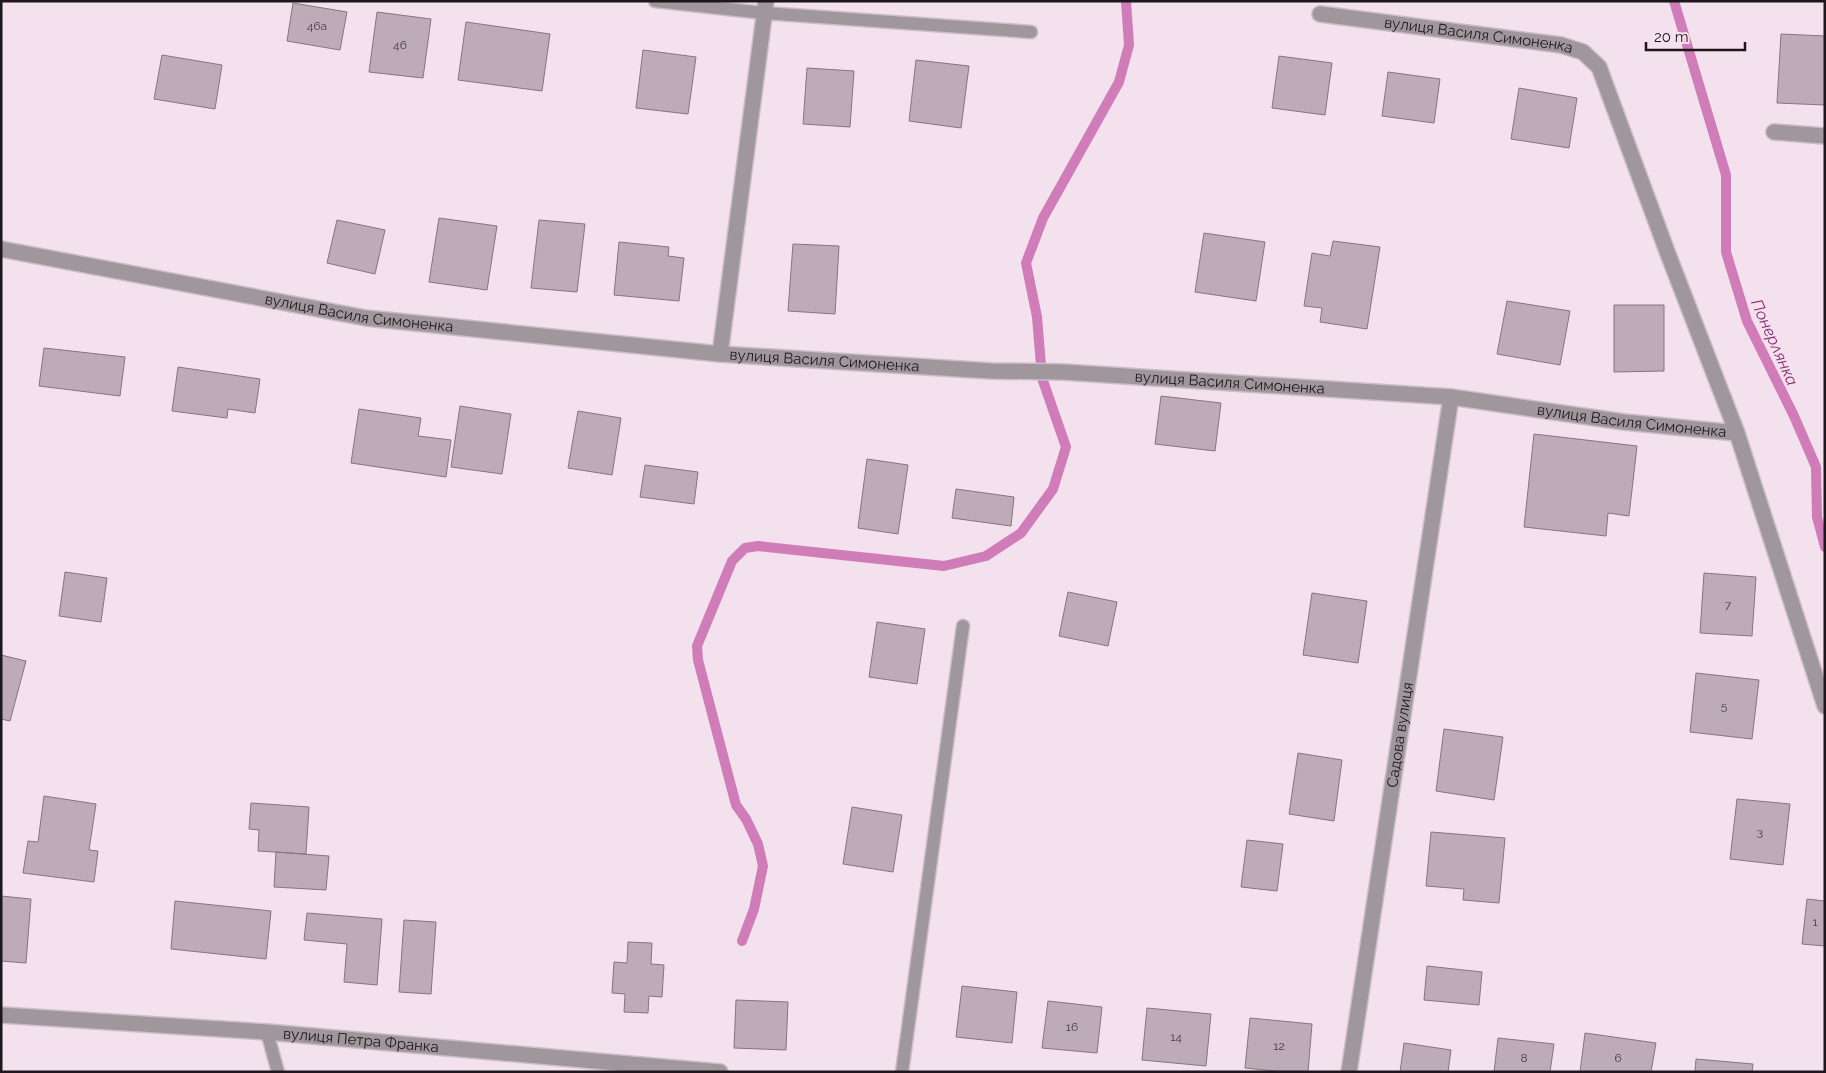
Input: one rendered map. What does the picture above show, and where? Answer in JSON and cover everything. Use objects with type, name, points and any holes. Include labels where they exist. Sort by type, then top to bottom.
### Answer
[{"type":"street","name":"вулиця Василя Симоненка","points":[[720,354],[765,7]]},
{"type":"street","name":"вулиця Василя Симоненка","points":[[1320,14],[1561,45],[1583,52],[1599,67],[1737,433],[1825,706]]},
{"type":"street","points":[[1774,132],[1825,136]]},
{"type":"street","name":"вулиця Василя Симоненка","points":[[1,249],[366,318],[720,354],[991,371],[1064,372],[1451,397],[1624,422],[1737,433]]},
{"type":"street","name":"Садова вулиця","points":[[1349,1072],[1451,397]]},
{"type":"street","name":"вулиця Петра Франка","points":[[1,1015],[268,1032],[562,1064],[720,1072]]},
{"type":"lane","points":[[655,1],[765,7],[1031,32]]},
{"type":"lane","points":[[902,1072],[962,626]]},
{"type":"lane","points":[[268,1032],[278,1072]]},
{"type":"building","points":[[293,3],[347,12],[340,50],[287,41]]},
{"type":"building","points":[[377,12],[431,19],[423,78],[369,72]]},
{"type":"building","points":[[466,22],[550,34],[542,91],[458,80]]},
{"type":"building","points":[[1781,34],[1825,36],[1825,105],[1777,103]]},
{"type":"building","points":[[643,50],[696,57],[688,114],[636,108]]},
{"type":"building","points":[[162,55],[222,65],[215,109],[154,99]]},
{"type":"building","points":[[1279,56],[1332,63],[1325,115],[1272,108]]},
{"type":"building","points":[[916,60],[969,66],[961,128],[909,121]]},
{"type":"building","points":[[807,68],[854,71],[850,127],[803,124]]},
{"type":"building","points":[[1388,72],[1440,79],[1434,123],[1382,116]]},
{"type":"building","points":[[1519,88],[1577,98],[1569,148],[1511,139]]},
{"type":"building","points":[[439,218],[497,226],[487,290],[429,282]]},
{"type":"building","points":[[337,220],[385,230],[375,274],[327,263]]},
{"type":"building","points":[[539,220],[585,224],[577,292],[531,288]]},
{"type":"building","points":[[1204,233],[1265,242],[1256,301],[1195,292]]},
{"type":"building","points":[[1333,241],[1380,247],[1367,329],[1320,322],[1322,308],[1304,306],[1312,253],[1330,256]]},
{"type":"building","points":[[619,242],[669,247],[668,256],[684,258],[679,301],[614,295]]},
{"type":"building","points":[[793,244],[839,246],[835,314],[788,311]]},
{"type":"building","points":[[1507,301],[1570,311],[1560,365],[1497,354]]},
{"type":"building","points":[[1614,305],[1664,305],[1664,371],[1614,372]]},
{"type":"building","points":[[44,348],[125,357],[120,396],[39,386]]},
{"type":"building","points":[[178,367],[260,379],[255,413],[228,409],[227,418],[172,411]]},
{"type":"building","points":[[1161,396],[1221,403],[1215,451],[1155,444]]},
{"type":"building","points":[[460,406],[511,414],[502,474],[451,467]]},
{"type":"building","points":[[359,409],[421,418],[418,436],[451,440],[446,477],[351,463]]},
{"type":"building","points":[[578,411],[621,418],[612,475],[568,468]]},
{"type":"building","points":[[1534,434],[1637,446],[1629,516],[1608,513],[1606,536],[1524,527]]},
{"type":"building","points":[[867,459],[908,465],[898,534],[858,528]]},
{"type":"building","points":[[645,465],[698,472],[694,504],[640,497]]},
{"type":"building","points":[[956,489],[1014,497],[1011,526],[952,518]]},
{"type":"building","points":[[65,572],[107,578],[101,622],[59,616]]},
{"type":"building","points":[[1704,573],[1756,577],[1752,636],[1700,633]]},
{"type":"building","points":[[1068,592],[1117,602],[1108,646],[1059,636]]},
{"type":"building","points":[[1312,593],[1367,601],[1358,663],[1303,655]]},
{"type":"building","points":[[877,622],[925,629],[917,684],[869,677]]},
{"type":"building","points":[[1,655],[26,661],[10,721],[1,719]]},
{"type":"building","points":[[1696,673],[1759,680],[1752,739],[1690,732]]},
{"type":"building","points":[[1444,729],[1503,737],[1494,800],[1436,791]]},
{"type":"building","points":[[1298,753],[1342,760],[1334,821],[1289,814]]},
{"type":"building","points":[[44,796],[96,804],[89,850],[98,851],[94,882],[23,873],[28,841],[38,842]]},
{"type":"building","points":[[1737,799],[1790,804],[1783,865],[1730,859]]},
{"type":"building","points":[[251,803],[309,807],[306,854],[258,851],[259,830],[249,829]]},
{"type":"building","points":[[852,807],[902,815],[893,872],[843,864]]},
{"type":"building","points":[[1431,832],[1505,838],[1499,903],[1463,900],[1464,889],[1426,886]]},
{"type":"building","points":[[1247,840],[1283,844],[1277,891],[1241,887]]},
{"type":"building","points":[[276,852],[329,856],[326,890],[274,887]]},
{"type":"building","points":[[1,896],[31,899],[26,963],[1,961]]},
{"type":"building","points":[[1807,899],[1825,901],[1825,946],[1802,944]]},
{"type":"building","points":[[175,901],[271,911],[266,959],[171,949]]},
{"type":"building","points":[[307,913],[382,919],[377,985],[344,982],[347,944],[304,940]]},
{"type":"building","points":[[404,920],[436,922],[431,994],[399,992]]},
{"type":"building","points":[[628,942],[652,943],[651,964],[664,965],[662,997],[649,996],[648,1013],[624,1012],[625,994],[612,993],[614,962],[627,963]]},
{"type":"building","points":[[1427,966],[1482,972],[1479,1005],[1424,1000]]},
{"type":"building","points":[[962,986],[1017,992],[1012,1043],[956,1037]]},
{"type":"building","points":[[736,1000],[788,1002],[786,1050],[734,1048]]},
{"type":"building","points":[[1048,1001],[1102,1007],[1097,1053],[1042,1048]]},
{"type":"building","points":[[1147,1008],[1211,1014],[1206,1066],[1142,1060]]},
{"type":"building","points":[[1250,1018],[1312,1024],[1308,1072],[1284,1072],[1245,1068]]},
{"type":"building","points":[[1585,1033],[1656,1043],[1651,1072],[1580,1072]]},
{"type":"building","points":[[1498,1038],[1554,1044],[1550,1072],[1494,1072]]},
{"type":"building","points":[[1404,1043],[1451,1050],[1448,1072],[1400,1072]]},
{"type":"building","points":[[1696,1059],[1753,1064],[1752,1072],[1695,1072]]},
{"type":"waterway","points":[[742,941],[754,909],[763,866],[758,844],[746,819],[736,805],[698,660],[697,646],[732,561],[745,548],[758,546],[944,566],[986,556],[1021,533],[1053,489],[1066,447],[1042,378],[1037,317],[1026,263],[1043,218],[1119,82],[1129,45],[1126,1]]},
{"type":"waterway","name":"Понерлянка","points":[[1674,1],[1726,175],[1726,252],[1747,321],[1794,416],[1816,467],[1817,517],[1825,547]]}]
